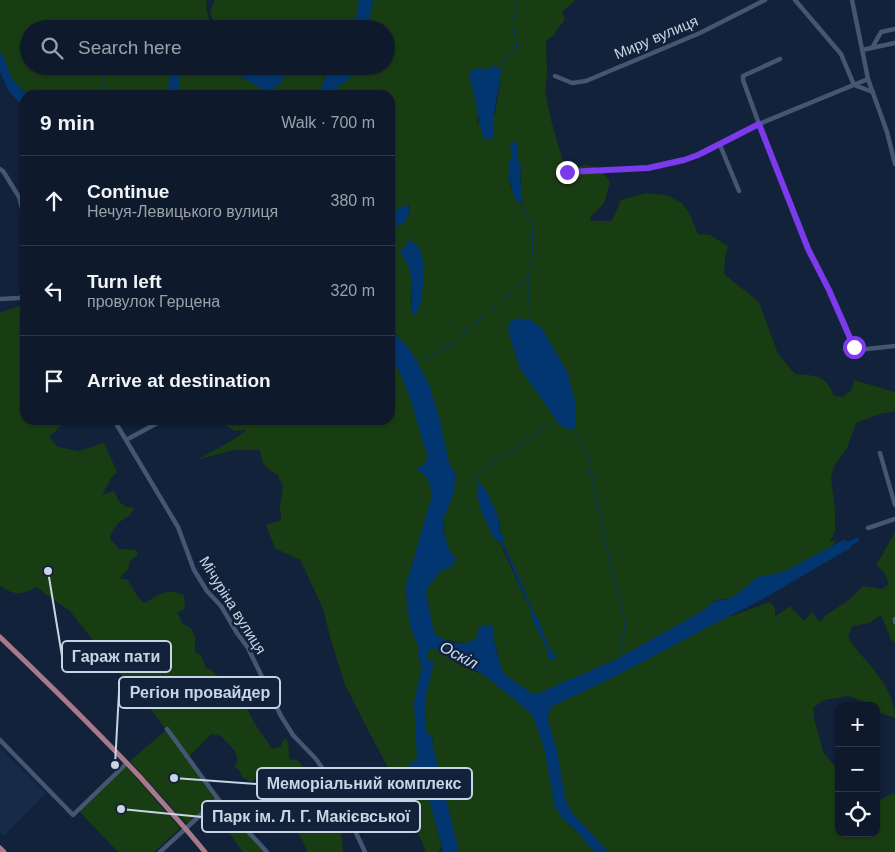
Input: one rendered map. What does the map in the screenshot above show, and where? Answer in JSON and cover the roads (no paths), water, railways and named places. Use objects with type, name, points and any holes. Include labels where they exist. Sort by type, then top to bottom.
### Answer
[{"type":"main road","points":[[0,637],[97,731],[186,828],[205,852]]},
{"type":"main road","points":[[0,848],[4,852]]},
{"type":"street","name":"Миру вулиця","points":[[555,76],[572,83],[586,81],[700,33],[765,0]]},
{"type":"street","points":[[794,0],[841,54],[854,85],[873,92]]},
{"type":"street","points":[[852,0],[868,79],[895,164]]},
{"type":"street","points":[[872,48],[881,32],[895,28]]},
{"type":"street","points":[[862,50],[895,43]]},
{"type":"street","points":[[780,59],[743,76],[743,80],[808,249],[829,290],[854,347],[857,350],[895,346]]},
{"type":"street","points":[[567,172],[648,168],[691,158],[759,124],[868,79]]},
{"type":"street","points":[[889,141],[895,140]]},
{"type":"street","points":[[720,145],[739,191]]},
{"type":"street","points":[[0,169],[20,201]]},
{"type":"street","points":[[0,299],[20,298]]},
{"type":"street","name":"Мічуріна вулиця","points":[[117,425],[178,527],[194,570],[207,591],[221,606],[248,648],[281,716],[293,735],[316,759],[332,782],[365,852]]},
{"type":"street","points":[[126,440],[154,425]]},
{"type":"street","points":[[880,453],[895,505]]},
{"type":"street","points":[[868,528],[895,519]]},
{"type":"street","points":[[167,729],[218,799],[267,852]]},
{"type":"street","points":[[0,740],[73,815],[127,764]]},
{"type":"street","points":[[160,852],[218,799]]},
{"type":"water","points":[[359,0],[373,0],[369,20],[356,20]]},
{"type":"water","points":[[0,52],[12,79],[22,90],[20,90],[20,103],[9,91],[0,72]]},
{"type":"water","points":[[492,65],[501,70],[493,120],[495,139],[489,137],[485,141],[481,131],[469,74],[471,71],[480,68],[489,70]]},
{"type":"water","points":[[169,75],[179,75],[180,83],[178,90],[170,90]]},
{"type":"water","points":[[239,75],[284,75],[281,82],[269,90]]},
{"type":"water","points":[[326,75],[351,75],[347,81],[337,87],[337,90],[320,90]]},
{"type":"water","points":[[513,141],[518,144],[517,155],[521,168],[522,201],[518,203],[508,177],[510,168],[508,163],[512,157],[510,147]]},
{"type":"water","points":[[408,204],[409,215],[399,226],[395,226],[396,210]]},
{"type":"water","points":[[411,240],[419,247],[423,261],[420,307],[414,316],[411,312],[412,281],[405,259],[400,253]]},
{"type":"water","points":[[517,318],[530,320],[541,327],[568,373],[576,413],[576,424],[573,429],[568,430],[559,424],[520,368],[508,331],[510,322]]},
{"type":"water","name":"Оскіл","points":[[395,334],[409,348],[429,384],[440,421],[449,463],[456,475],[454,492],[444,518],[443,530],[450,552],[456,561],[448,569],[442,570],[427,588],[426,592],[434,633],[455,643],[466,643],[477,638],[477,630],[481,626],[491,625],[494,628],[493,638],[503,673],[534,695],[613,661],[701,612],[712,603],[732,598],[758,577],[784,572],[845,539],[852,547],[761,600],[616,676],[551,707],[547,717],[557,750],[565,798],[570,810],[608,852],[594,852],[575,829],[562,818],[555,807],[544,747],[533,716],[466,662],[457,658],[449,658],[431,647],[426,657],[434,663],[425,698],[426,732],[432,736],[433,747],[459,852],[440,852],[443,850],[423,777],[412,773],[409,765],[417,759],[414,702],[422,668],[418,655],[419,648],[411,629],[407,608],[406,585],[432,496],[429,481],[418,471],[419,467],[428,458],[410,398],[395,365]]},
{"type":"water","points":[[478,483],[486,490],[498,516],[500,533],[505,536],[502,541],[533,612],[537,616],[550,650],[556,656],[555,659],[549,659],[547,649],[533,621],[530,609],[505,551],[499,541],[493,537],[481,510],[477,495]]},
{"type":"waterway","points":[[497,69],[504,64],[507,55],[517,46],[513,23],[518,0]]},
{"type":"waterway","points":[[139,20],[149,20]]},
{"type":"waterway","points":[[101,90],[105,75]]},
{"type":"waterway","points":[[522,201],[532,227],[533,252],[529,268]]},
{"type":"waterway","points":[[529,274],[530,320]]},
{"type":"waterway","points":[[416,361],[450,345],[529,277]]},
{"type":"waterway","points":[[478,483],[475,478],[479,473],[557,421]]},
{"type":"waterway","points":[[573,429],[587,454],[613,577],[623,611],[625,627],[619,658]]},
{"type":"waterway","points":[[845,546],[857,540]]},
{"type":"place","name":"Гараж пати","points":[[48,571]]},
{"type":"place","name":"Регіон провайдер","points":[[115,765]]},
{"type":"place","name":"Меморіальний комплекс","points":[[174,778]]},
{"type":"place","name":"Парк ім. Л. Г. Макієвської","points":[[121,809]]}]
